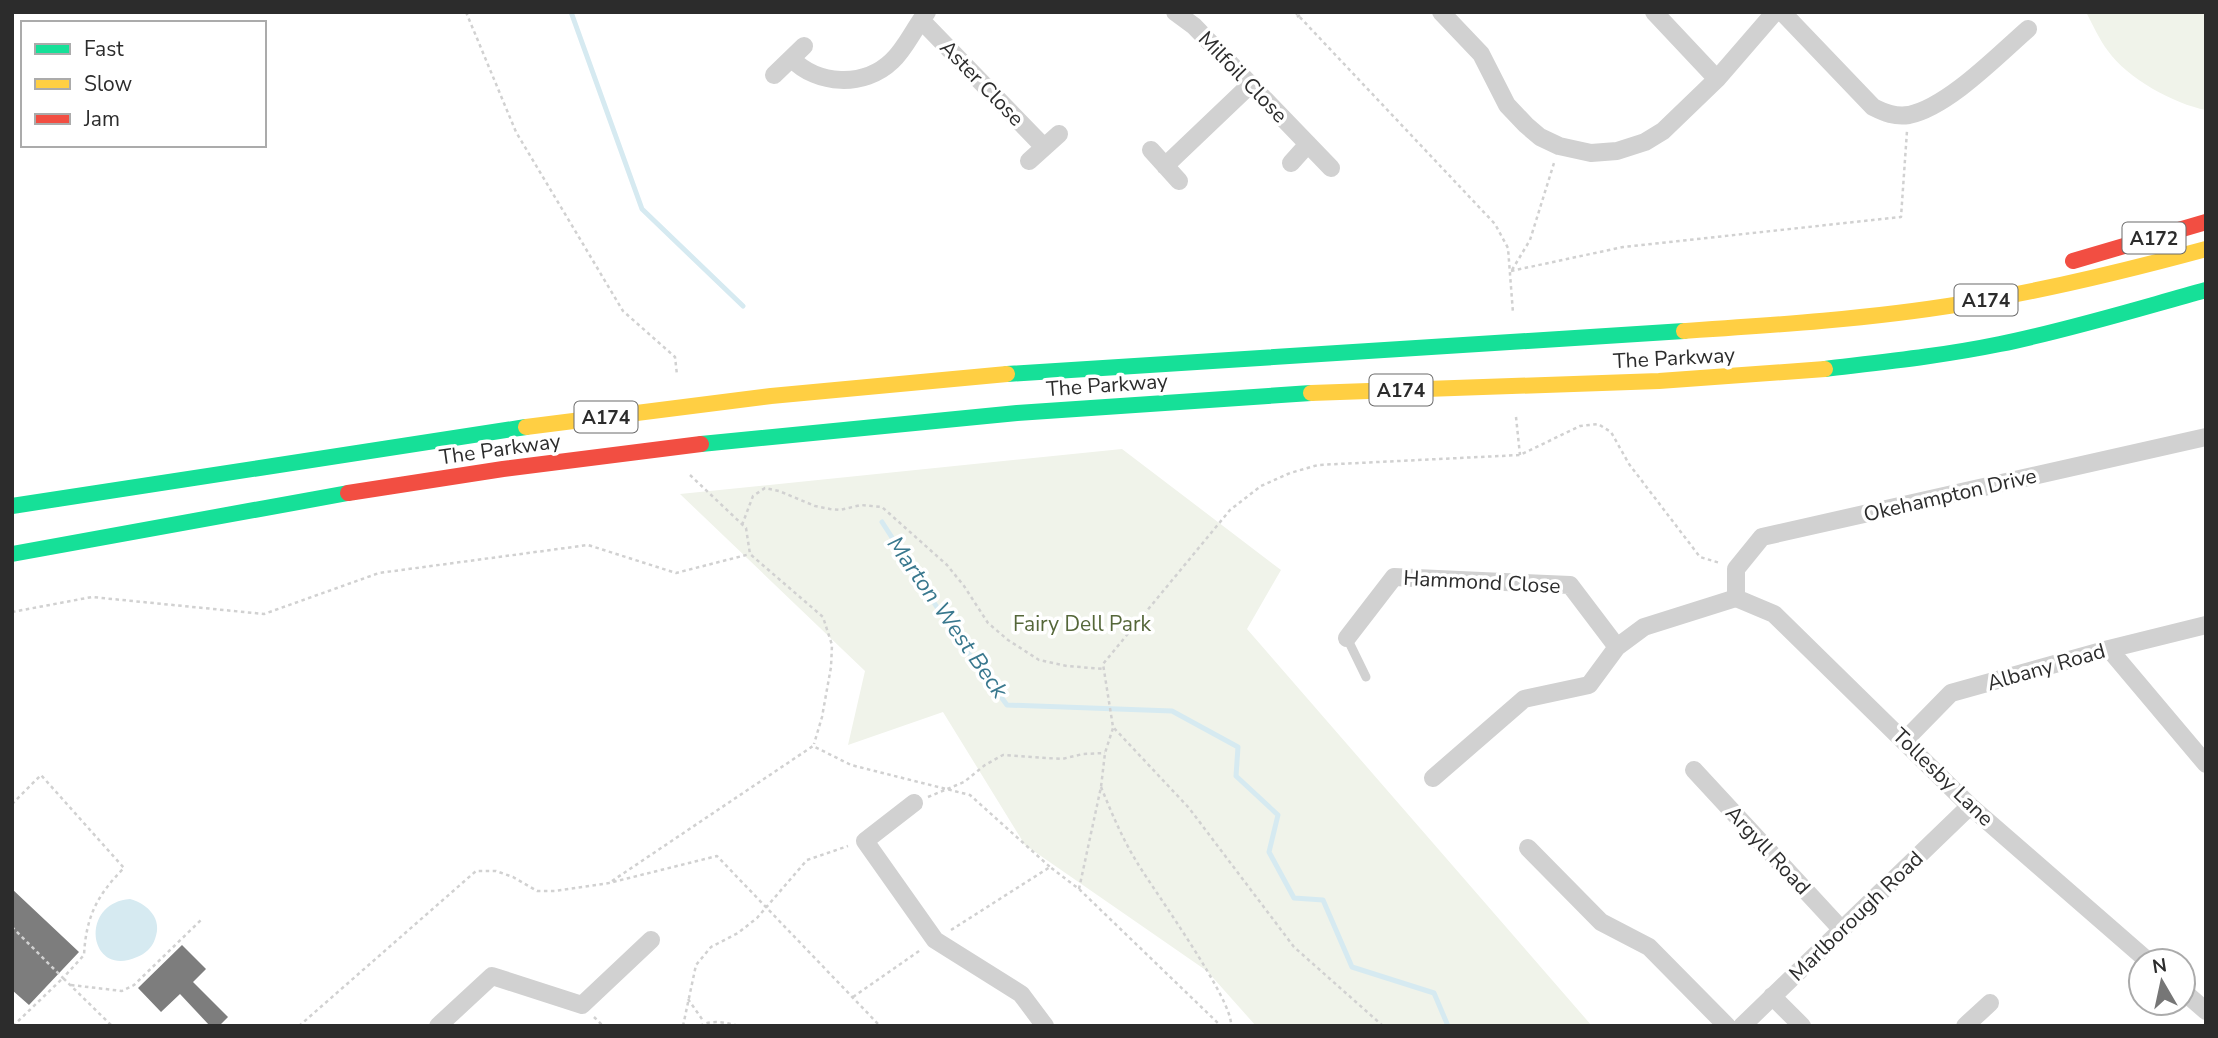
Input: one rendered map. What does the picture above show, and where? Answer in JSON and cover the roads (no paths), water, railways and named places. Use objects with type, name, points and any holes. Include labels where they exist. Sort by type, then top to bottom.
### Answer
[{"type":"highway","name":"A172","points":[[2054,266],[2206,222]]},
{"type":"highway","name":"The Parkway","points":[[12,506],[363,449],[827,390],[1010,373],[1462,345],[1920,310],[1995,299],[2125,271],[2206,249]]},
{"type":"highway","name":"The Parkway","points":[[12,555],[414,482],[602,455],[797,433],[1010,413],[1219,398],[1524,387],[1747,375],[1854,365],[1970,350],[2206,290]]},
{"type":"highway","points":[[1762,324],[1919,294]]},
{"type":"highway","name":"A174","points":[[2004,342],[2119,330],[2156,321]]},
{"type":"street","name":"Milfoil Close","points":[[1175,12],[1194,26],[1331,168]]},
{"type":"street","points":[[1441,12],[1481,54],[1507,105],[1533,131],[1559,146],[1591,153],[1617,150],[1645,142],[1663,131],[1717,79],[1775,12]]},
{"type":"street","points":[[1654,12],[1717,79]]},
{"type":"street","points":[[1782,12],[1873,107],[1888,115],[1908,115],[1923,110],[1966,84],[2028,29]]},
{"type":"street","points":[[774,75],[798,53],[801,68],[828,80],[860,78],[890,63],[924,16]]},
{"type":"street","name":"Aster Close","points":[[924,16],[1044,146]]},
{"type":"street","points":[[1165,166],[1250,85]]},
{"type":"street","points":[[1029,161],[1059,134]]},
{"type":"street","points":[[1291,163],[1308,144]]},
{"type":"street","points":[[1151,150],[1179,181]]},
{"type":"street","name":"Okehampton Drive","points":[[1737,598],[1736,569],[1762,537],[2206,437]]},
{"type":"street","name":"Hammond Close","points":[[1346,638],[1394,577],[1570,585],[1617,647]]},
{"type":"street","points":[[1433,778],[1524,699],[1589,685],[1617,647],[1644,627],[1737,598]]},
{"type":"street","name":"Tollesby Lane","points":[[1737,598],[1774,614],[1970,806],[2132,947]]},
{"type":"street","name":"Albany Road","points":[[1904,741],[1951,693],[2206,625]]},
{"type":"street","points":[[2109,649],[2206,764]]},
{"type":"street","name":"Argyll Road","points":[[1694,770],[1842,930]]},
{"type":"street","points":[[914,803],[865,841],[935,940],[1021,994],[1045,1026]]},
{"type":"street","name":"Marlborough Road","points":[[1742,1026],[1970,806]]},
{"type":"street","points":[[1528,848],[1601,922],[1649,947],[1727,1026]]},
{"type":"street","points":[[438,1026],[492,976],[582,1004],[651,940]]},
{"type":"street","points":[[1772,996],[1802,1026]]},
{"type":"street","points":[[1965,1026],[1990,1003]]},
{"type":"lane","points":[[1346,638],[1366,677]]},
{"type":"waterway","name":"Marton West Beck","points":[[571,12],[642,209],[743,306]]},
{"type":"waterway","name":"Marton West Beck","points":[[882,522],[953,632],[1007,705],[1172,711],[1238,747],[1236,776],[1278,815],[1269,852],[1294,898],[1323,900],[1352,967],[1434,993],[1448,1026]]},
{"type":"park label","name":"Fairy Dell Park","points":[[1082,624]]}]
